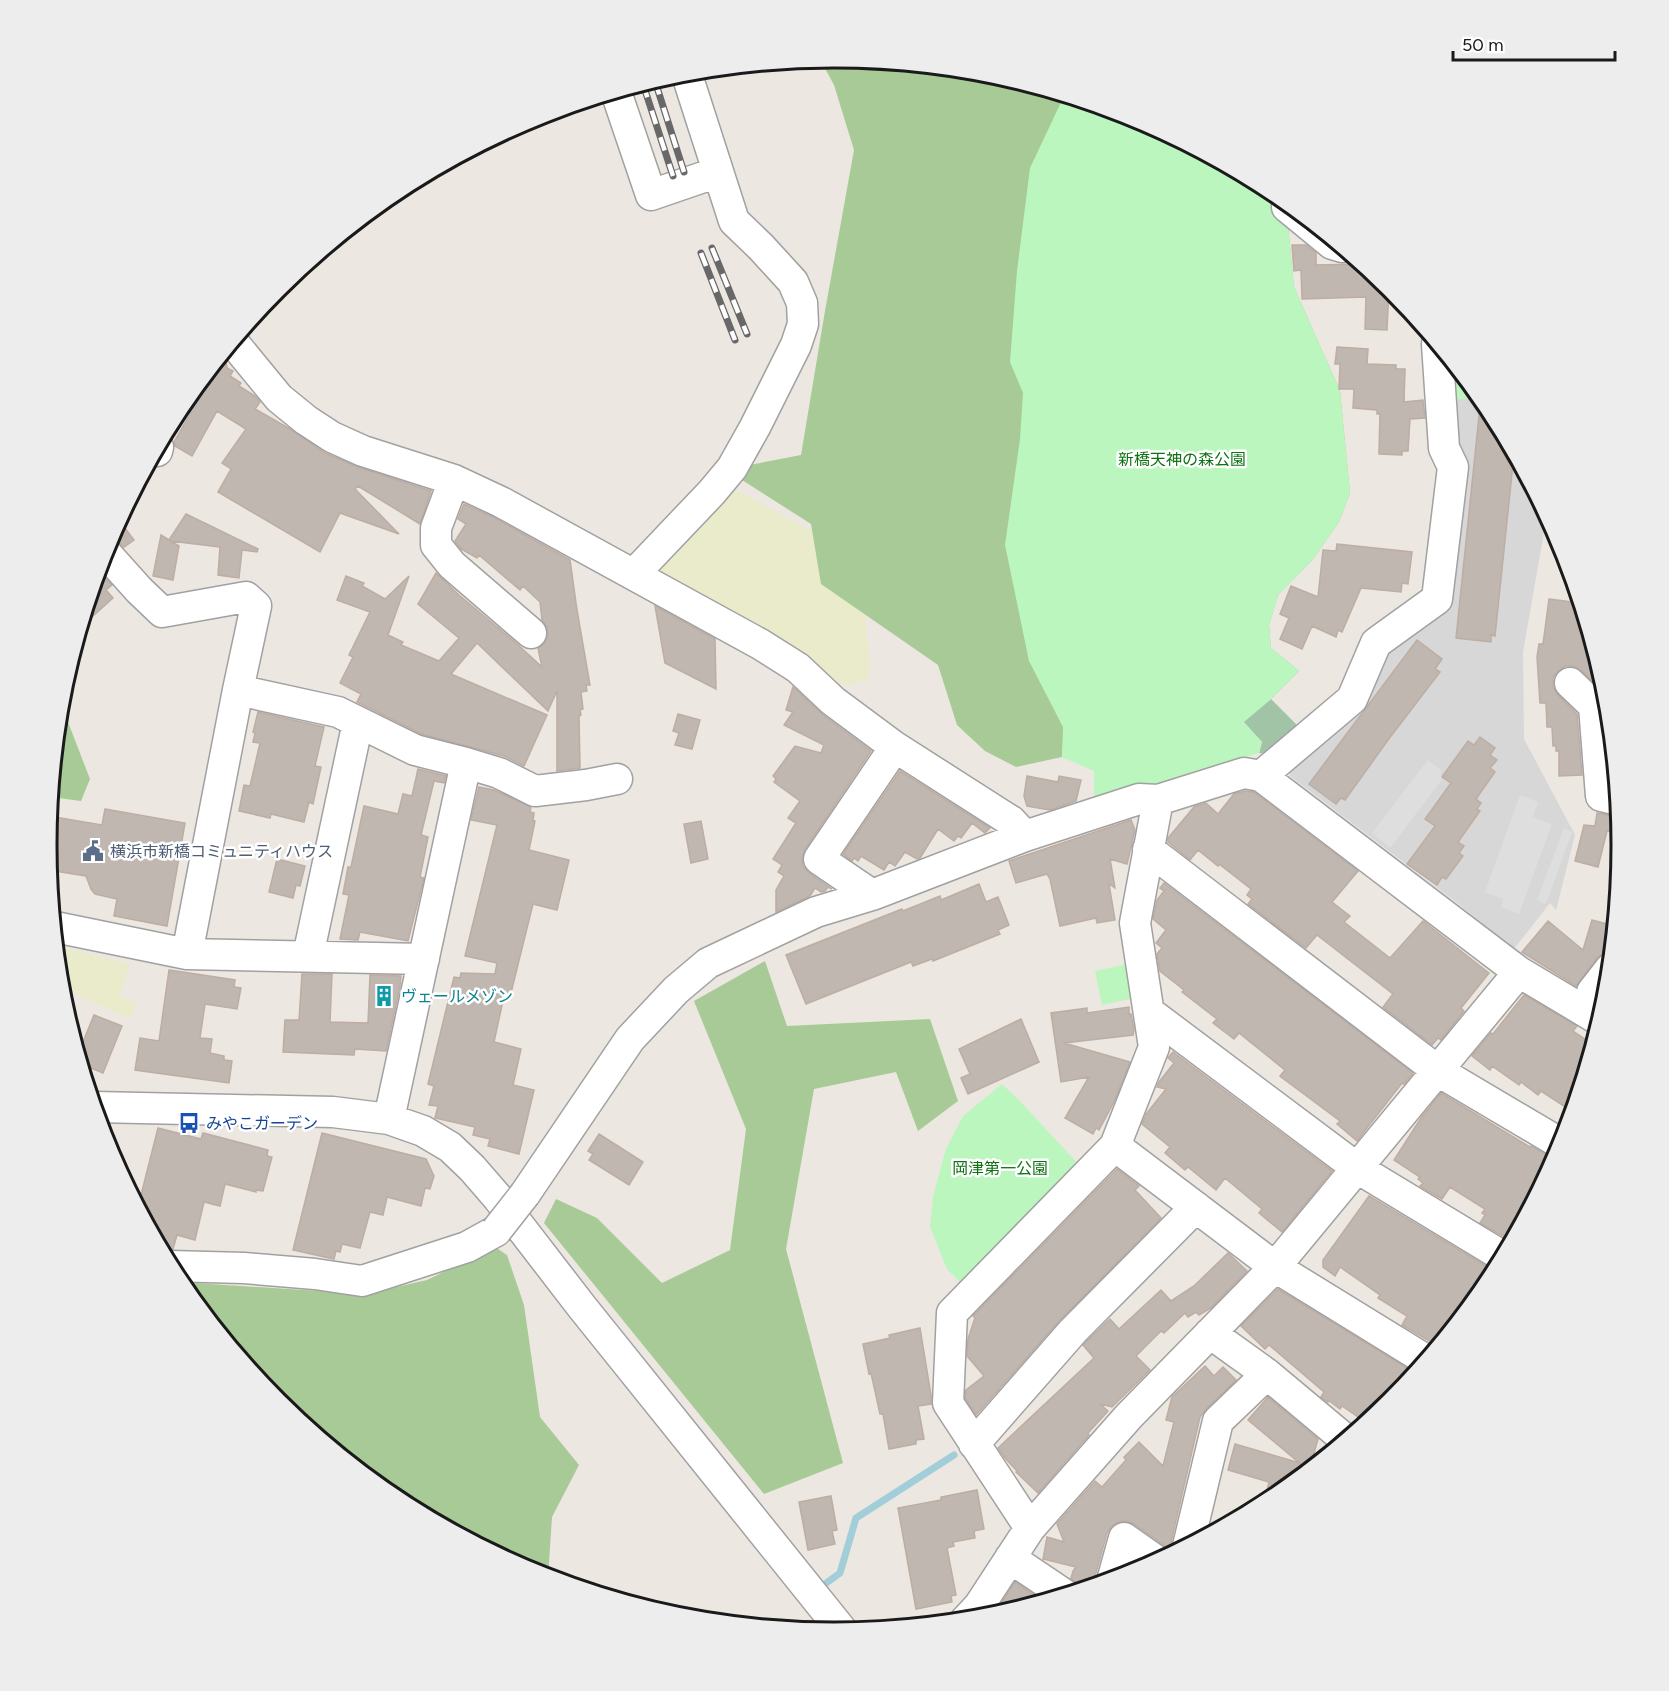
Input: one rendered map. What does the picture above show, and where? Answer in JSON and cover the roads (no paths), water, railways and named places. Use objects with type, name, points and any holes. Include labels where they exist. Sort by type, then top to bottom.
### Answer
[{"type":"street","points":[[634,574],[732,468],[755,428],[796,345],[803,324],[802,303],[793,282],[734,221],[689,82]]},
{"type":"street","points":[[618,99],[651,195],[718,172]]},
{"type":"street","points":[[238,348],[279,398],[332,437],[363,451],[454,480],[501,502],[760,645],[798,668],[833,701],[895,747],[1011,821],[1025,836]]},
{"type":"street","points":[[1261,776],[1352,699],[1376,643],[1437,599],[1453,467],[1444,448],[1438,356]]},
{"type":"street","points":[[454,480],[436,528],[436,545],[452,565],[531,633]]},
{"type":"street","points":[[112,558],[142,585],[162,612],[246,597],[256,606],[187,954]]},
{"type":"street","points":[[1570,683],[1599,705]]},
{"type":"street","points":[[238,690],[338,712],[415,750],[499,773],[535,791],[617,779]]},
{"type":"street","points":[[308,956],[358,722]]},
{"type":"street","points":[[1602,724],[1601,796],[1610,798]]},
{"type":"street","points":[[872,895],[819,860],[895,747]]},
{"type":"street","points":[[389,1119],[466,763]]},
{"type":"street","points":[[181,1267],[279,1271],[362,1281],[468,1247],[496,1231],[525,1194],[630,1039],[676,990],[708,963],[816,912],[872,895],[1025,836],[1139,799],[1158,800],[1244,773],[1261,776],[1520,972],[1594,998]]},
{"type":"street","points":[[1030,1528],[948,1403],[952,1313],[1115,1146],[1154,1047],[1135,923],[1158,800]]},
{"type":"street","points":[[1148,849],[1438,1071],[1554,1140]]},
{"type":"street","points":[[62,928],[187,954],[424,959]]},
{"type":"street","points":[[976,1610],[1030,1528],[1129,1416],[1275,1267],[1520,972]]},
{"type":"street","points":[[1149,1012],[1358,1168],[1496,1252]]},
{"type":"street","points":[[103,1107],[333,1112],[389,1119],[423,1131],[450,1147],[472,1167],[498,1198],[582,1307],[836,1623]]},
{"type":"street","points":[[1115,1146],[1275,1267],[1420,1356]]},
{"type":"street","points":[[974,1444],[1073,1331],[1196,1207]]},
{"type":"street","points":[[1210,1334],[1267,1374],[1335,1440]]},
{"type":"street","points":[[1190,1536],[1218,1421],[1267,1374]]},
{"type":"street","points":[[1115,1570],[1124,1538],[1150,1556]]},
{"type":"street","points":[[1010,1558],[1058,1590]]},
{"type":"waterway","points":[[825,1584],[840,1573],[856,1518],[954,1455]]},
{"type":"railway","points":[[657,89],[684,172]]},
{"type":"railway","points":[[645,91],[673,176]]},
{"type":"railway","points":[[712,248],[747,334]]},
{"type":"railway","points":[[701,253],[735,340]]},
{"type":"place","name":"横浜市新橋コミュニティハウス","points":[[93,851]]},
{"type":"place","name":"ヴェールメゾン","points":[[384,996]]},
{"type":"place","name":"みやこガーデン","points":[[189,1123]]},
{"type":"park label","name":"新橋天神の森公園","points":[[1182,459]]},
{"type":"park label","name":"岡津第一公園","points":[[1000,1168]]}]
